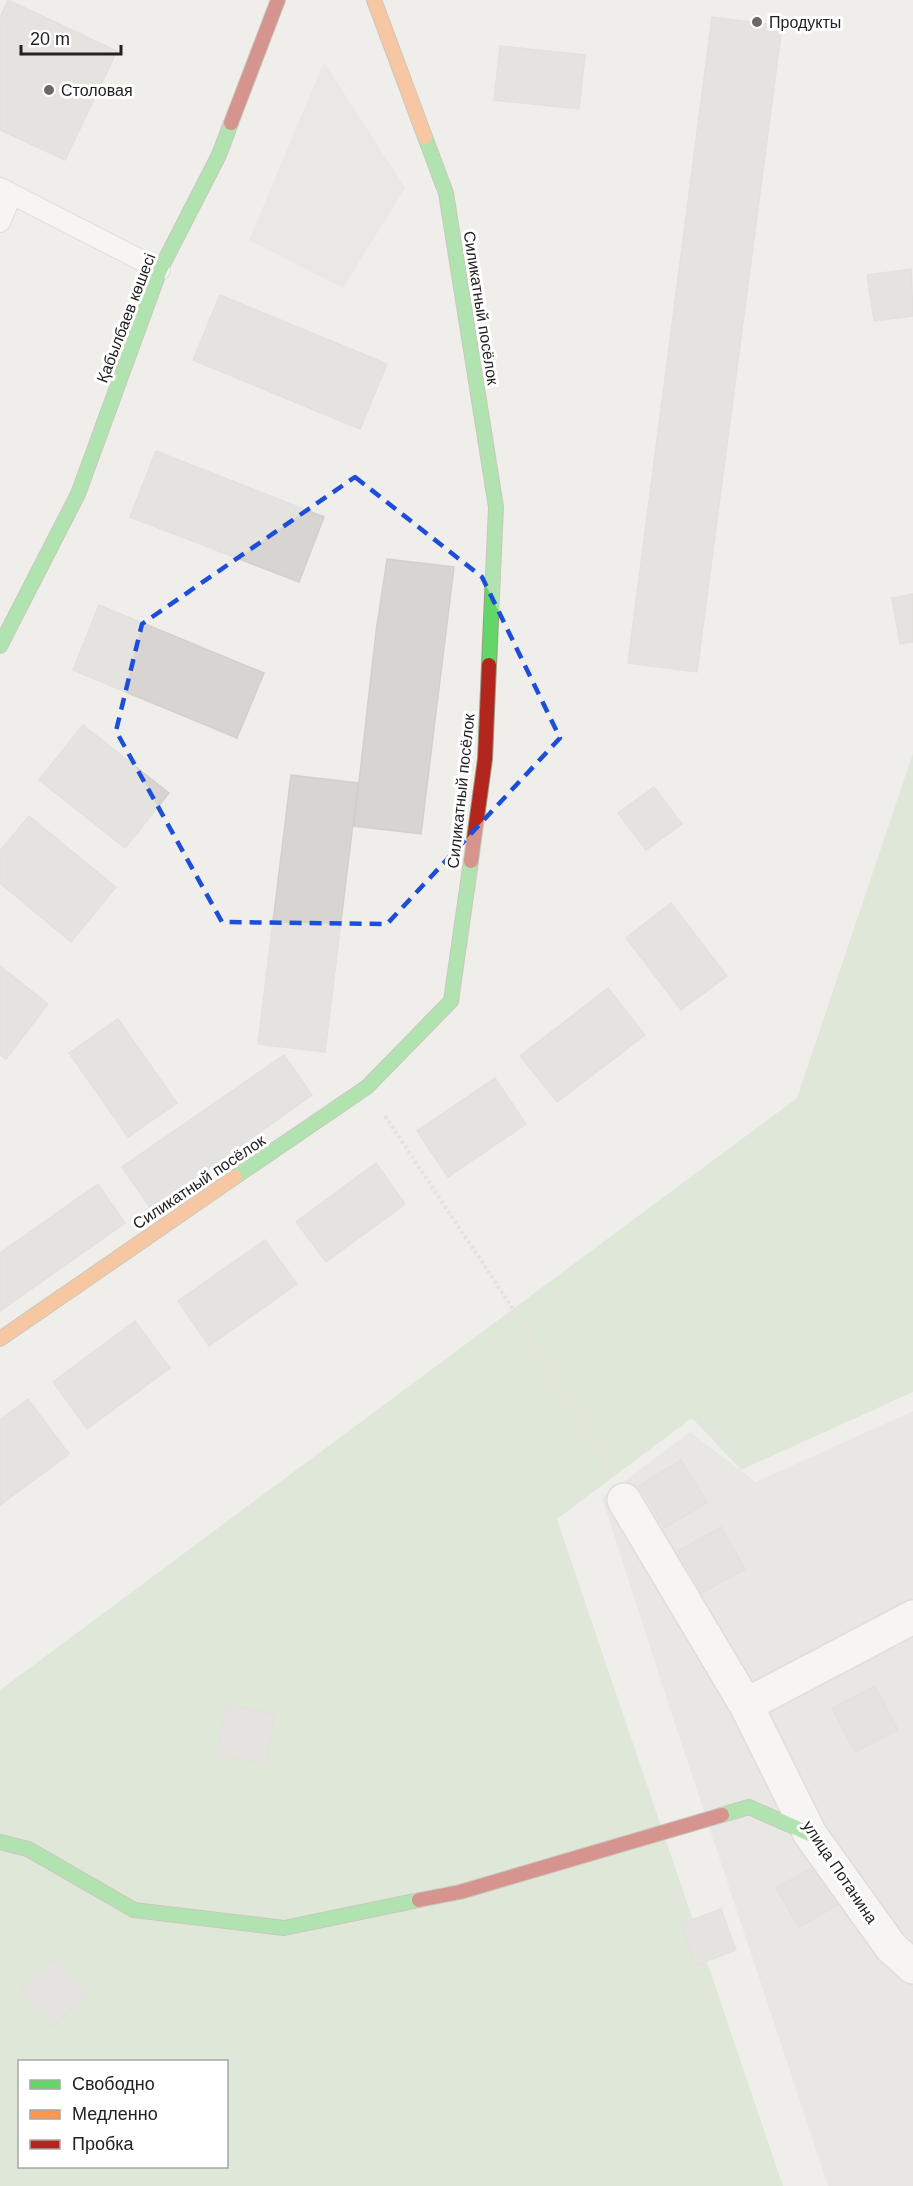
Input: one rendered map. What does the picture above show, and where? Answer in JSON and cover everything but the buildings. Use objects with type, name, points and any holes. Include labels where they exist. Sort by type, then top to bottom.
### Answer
[{"type":"street","name":"Қабылбаев көшесі","points":[[0,646],[78,494],[160,270],[219,155],[278,0]]},
{"type":"street","name":"Силикатный посёлок","points":[[0,1339],[367,1087],[451,1001],[484,759],[496,507],[446,193],[374,0]]},
{"type":"street","name":"улица Потанина","points":[[624,1500],[746,1705],[810,1834],[891,1947],[913,1967]]},
{"type":"street","points":[[746,1705],[913,1617]]},
{"type":"street","points":[[0,1842],[28,1849],[134,1910],[284,1928],[460,1892],[748,1808],[810,1834]]},
{"type":"lane","points":[[0,222],[6,191],[160,270]]},
{"type":"path","points":[[367,1087],[533,1339],[624,1500]]},
{"type":"highlighted area","points":[[355,477],[482,577],[560,738],[387,924],[222,922],[116,731],[142,624]]},
{"type":"shaded area","points":[[324,62],[405,188],[343,288],[249,240]]},
{"type":"shaded area","points":[[913,1411],[913,2186],[828,2186],[602,1498],[690,1432],[756,1482]]},
{"type":"green space","points":[[913,753],[913,1392],[741,1470],[692,1418],[557,1519],[783,2186],[0,2186],[0,1690],[797,1098]]},
{"type":"traffic: fast","points":[[0,646],[78,494],[160,270],[219,155],[231,123]]},
{"type":"traffic: fast","points":[[425,137],[446,193],[496,507],[489,665]]},
{"type":"traffic: fast","points":[[235,1177],[367,1087],[451,1001],[471,861]]},
{"type":"traffic: fast","points":[[722,1815],[749,1807],[810,1834]]},
{"type":"traffic: fast","points":[[0,1842],[28,1849],[134,1910],[284,1928],[419,1900]]},
{"type":"traffic: slow","points":[[374,0],[425,137]]},
{"type":"traffic: slow","points":[[0,1339],[235,1177]]},
{"type":"traffic: jam","points":[[231,123],[278,0]]},
{"type":"traffic: jam","points":[[471,861],[485,759],[489,665]]},
{"type":"traffic: jam","points":[[419,1900],[460,1892],[722,1815]]},
{"type":"place","name":"Продукты","points":[[757,22]]},
{"type":"place","name":"Столовая","points":[[49,90]]}]
